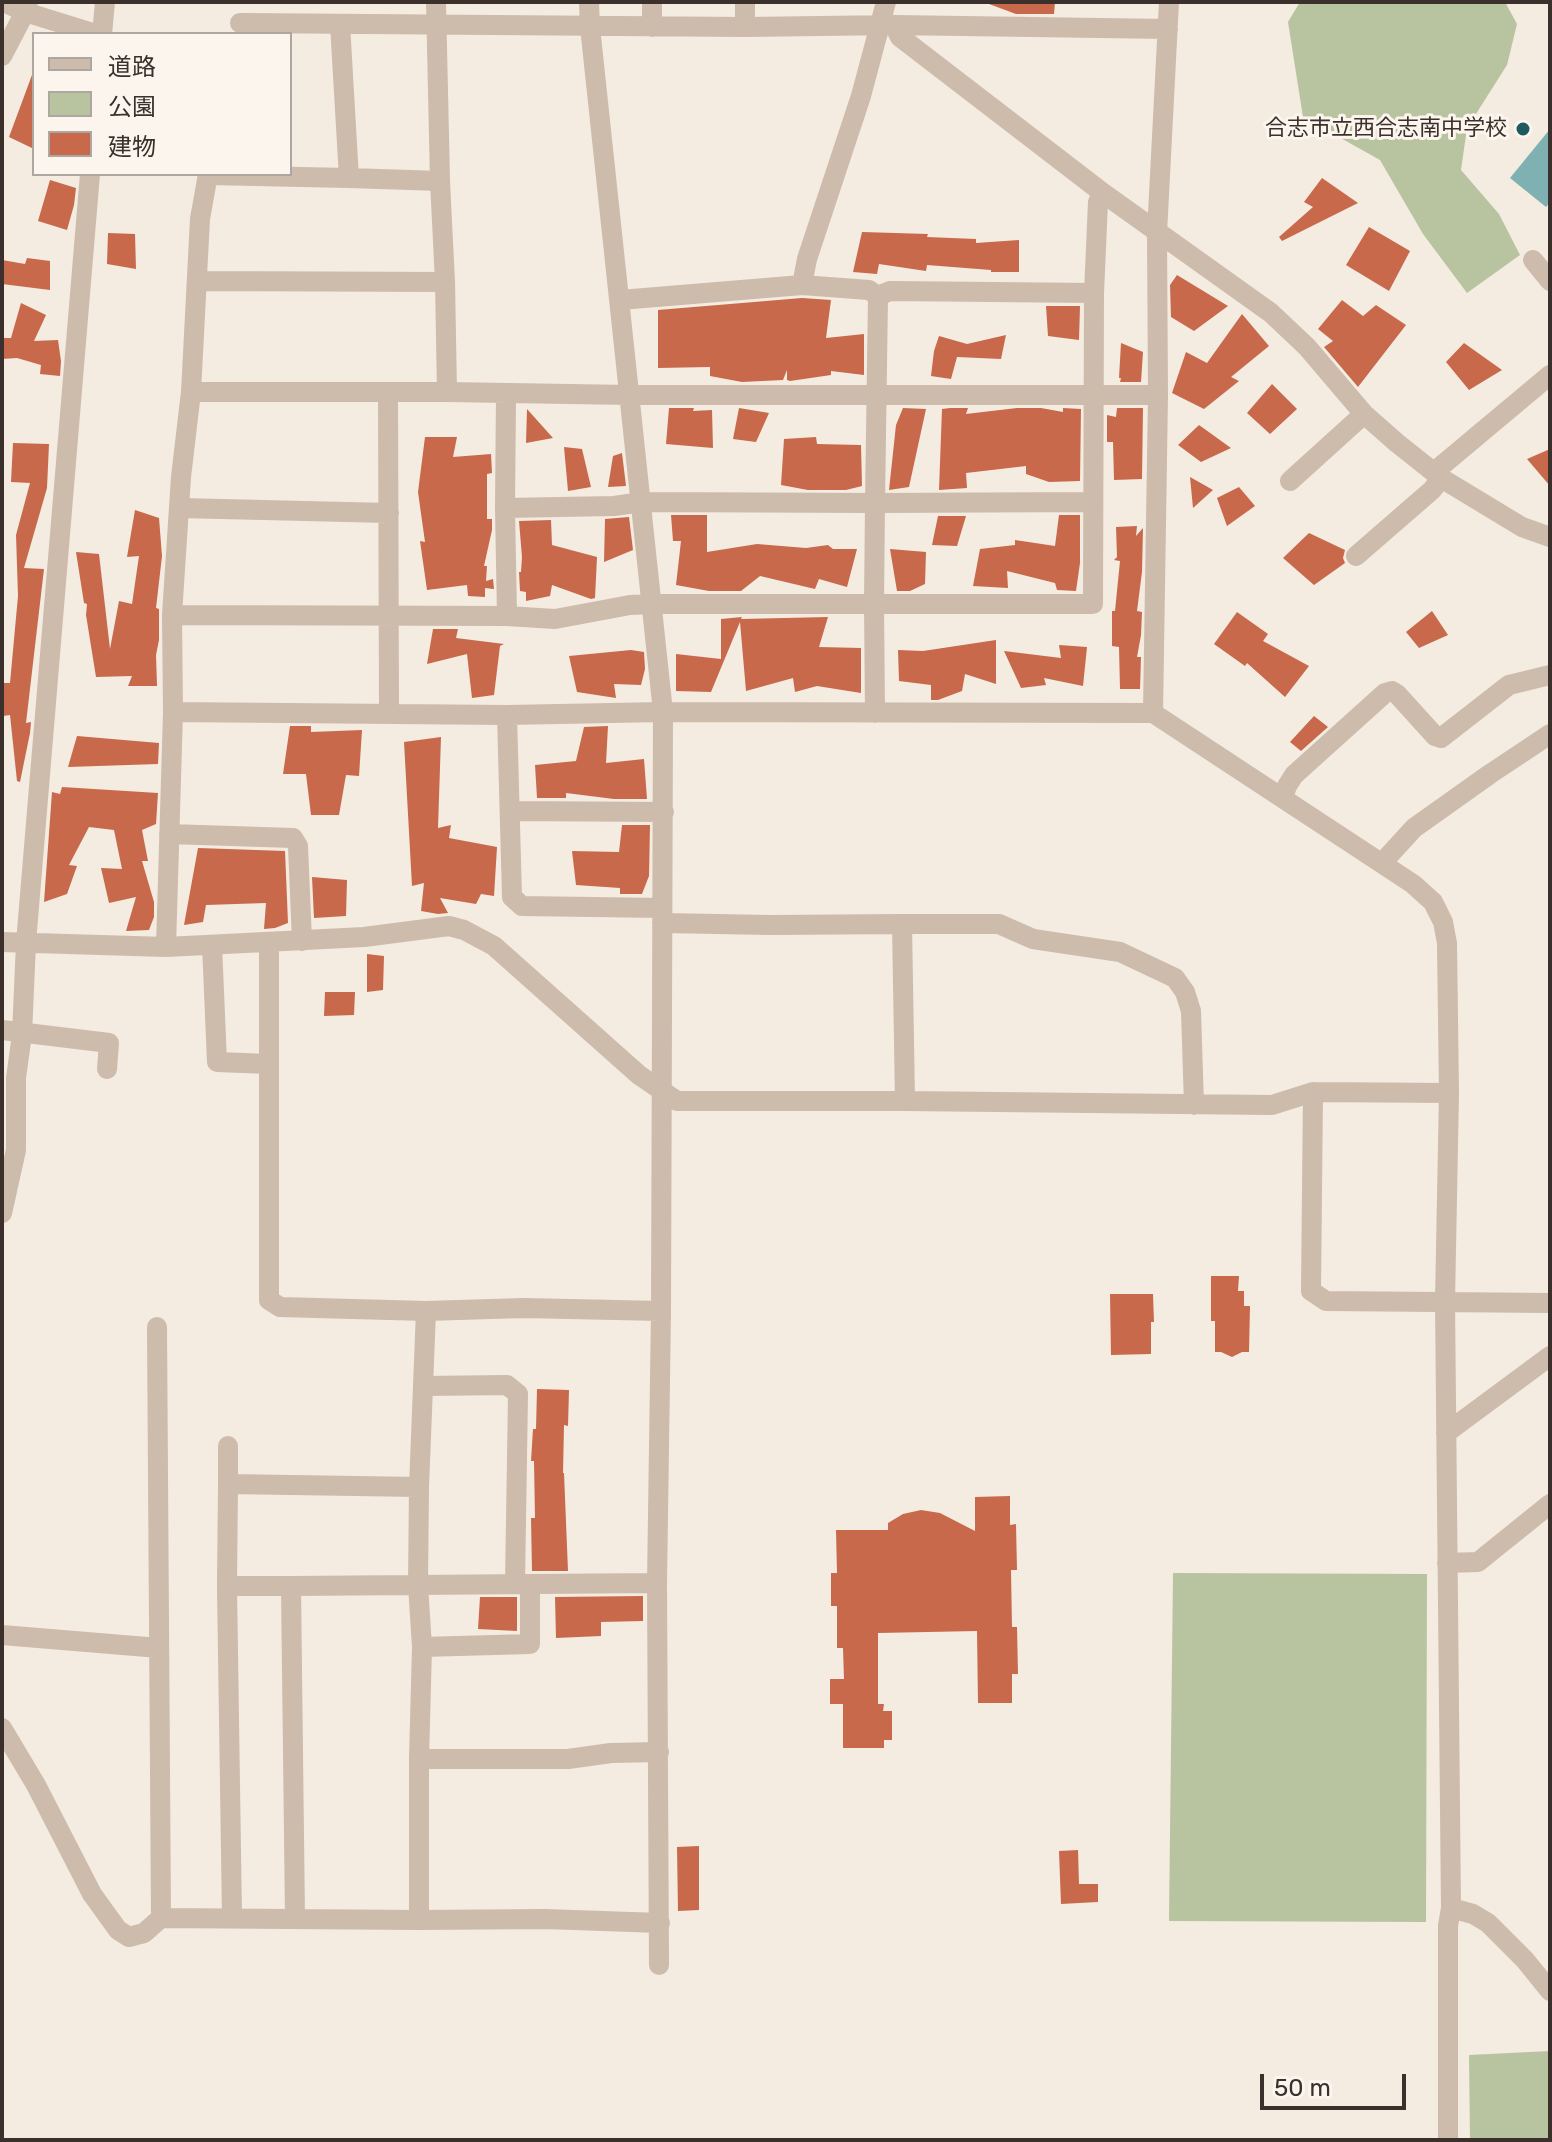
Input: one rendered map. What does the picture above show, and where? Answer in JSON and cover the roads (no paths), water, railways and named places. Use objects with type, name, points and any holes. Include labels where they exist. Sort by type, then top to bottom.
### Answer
[{"type":"street","points":[[4,2],[94,32]]},
{"type":"street","points":[[99,32],[105,2]]},
{"type":"street","points":[[242,2],[239,29],[340,24],[1168,29]]},
{"type":"street","points":[[436,2],[447,392]]},
{"type":"street","points":[[589,2],[663,712],[657,1583],[659,1965]]},
{"type":"street","points":[[652,2],[652,27]]},
{"type":"street","points":[[745,2],[745,27]]},
{"type":"street","points":[[802,285],[807,259],[888,25],[886,2]]},
{"type":"street","points":[[1153,713],[1157,233],[1169,2]]},
{"type":"street","points":[[2,56],[26,7]]},
{"type":"street","points":[[340,24],[349,178]]},
{"type":"street","points":[[888,25],[1103,193],[1271,313],[1307,347],[1364,414],[1438,475],[1522,527],[1550,537]]},
{"type":"street","points":[[2,1213],[16,1150],[16,1078],[12,1032],[26,943],[90,176]]},
{"type":"street","points":[[166,947],[173,712],[172,615],[191,392],[200,219],[208,176]]},
{"type":"street","points":[[278,176],[440,181]]},
{"type":"street","points":[[172,615],[507,616],[555,619],[652,604],[1093,604],[1094,293],[1098,202],[1103,193]]},
{"type":"street","points":[[1533,260],[1550,281]]},
{"type":"street","points":[[197,281],[445,282]]},
{"type":"street","points":[[620,300],[802,285],[869,290],[878,296]]},
{"type":"street","points":[[878,296],[890,291],[1094,293]]},
{"type":"street","points":[[875,713],[878,296]]},
{"type":"street","points":[[1356,556],[1432,490],[1438,475],[1550,375]]},
{"type":"street","points":[[191,392],[1158,395]]},
{"type":"street","points":[[388,393],[389,713]]},
{"type":"street","points":[[506,394],[507,616]]},
{"type":"street","points":[[1290,481],[1364,414]]},
{"type":"street","points":[[505,508],[614,506],[642,502],[1093,502]]},
{"type":"street","points":[[179,508],[389,513]]},
{"type":"street","points":[[1283,797],[1294,775],[1385,693],[1392,691],[1397,694],[1435,736],[1441,738],[1509,685],[1550,675]]},
{"type":"street","points":[[173,712],[507,715],[663,712],[1153,713],[1382,863],[1433,902],[1443,922],[1447,943],[1449,1093],[1445,1301],[1451,1908],[1448,1926],[1448,2140]]},
{"type":"street","points":[[507,715],[512,897],[522,906],[771,925],[999,924],[1033,939],[1120,952],[1175,978],[1185,992],[1191,1011],[1194,1105]]},
{"type":"street","points":[[1382,863],[1414,828],[1550,734]]},
{"type":"street","points":[[510,811],[664,812]]},
{"type":"street","points":[[169,834],[293,838],[298,846],[302,941]]},
{"type":"street","points":[[902,924],[905,1101]]},
{"type":"street","points":[[2,942],[166,947],[364,937],[449,926],[464,930],[494,946],[639,1075],[677,1101],[1272,1105],[1313,1092],[1449,1093]]},
{"type":"street","points":[[269,943],[269,1300],[280,1307],[426,1311],[524,1308],[661,1311]]},
{"type":"street","points":[[212,945],[217,1062],[269,1064]]},
{"type":"street","points":[[12,1032],[109,1043],[107,1069]]},
{"type":"street","points":[[1313,1092],[1311,1291],[1326,1301],[1550,1303]]},
{"type":"street","points":[[419,1920],[422,1647],[418,1585],[419,1487],[426,1311]]},
{"type":"street","points":[[157,1327],[161,1918]]},
{"type":"street","points":[[1446,1433],[1550,1356]]},
{"type":"street","points":[[422,1647],[530,1644],[523,1584],[518,1394],[507,1385],[424,1386]]},
{"type":"street","points":[[228,1446],[232,1918]]},
{"type":"street","points":[[228,1484],[419,1487]]},
{"type":"street","points":[[1447,1563],[1478,1562],[1550,1504]]},
{"type":"street","points":[[227,1586],[657,1583]]},
{"type":"street","points":[[291,1586],[295,1919]]},
{"type":"street","points":[[2,1635],[159,1648]]},
{"type":"street","points":[[2,1728],[36,1785],[92,1894],[118,1930],[129,1937],[144,1933],[161,1918],[545,1919],[660,1923]]},
{"type":"street","points":[[419,1759],[568,1759],[611,1753],[659,1752]]},
{"type":"street","points":[[1451,1908],[1473,1914],[1488,1923],[1525,1960],[1550,1991]]},
{"type":"water","points":[[1550,129],[1550,202],[1546,207],[1510,178]]},
{"type":"place","name":"合志市立西合志南中学校","points":[[1523,129]]}]
